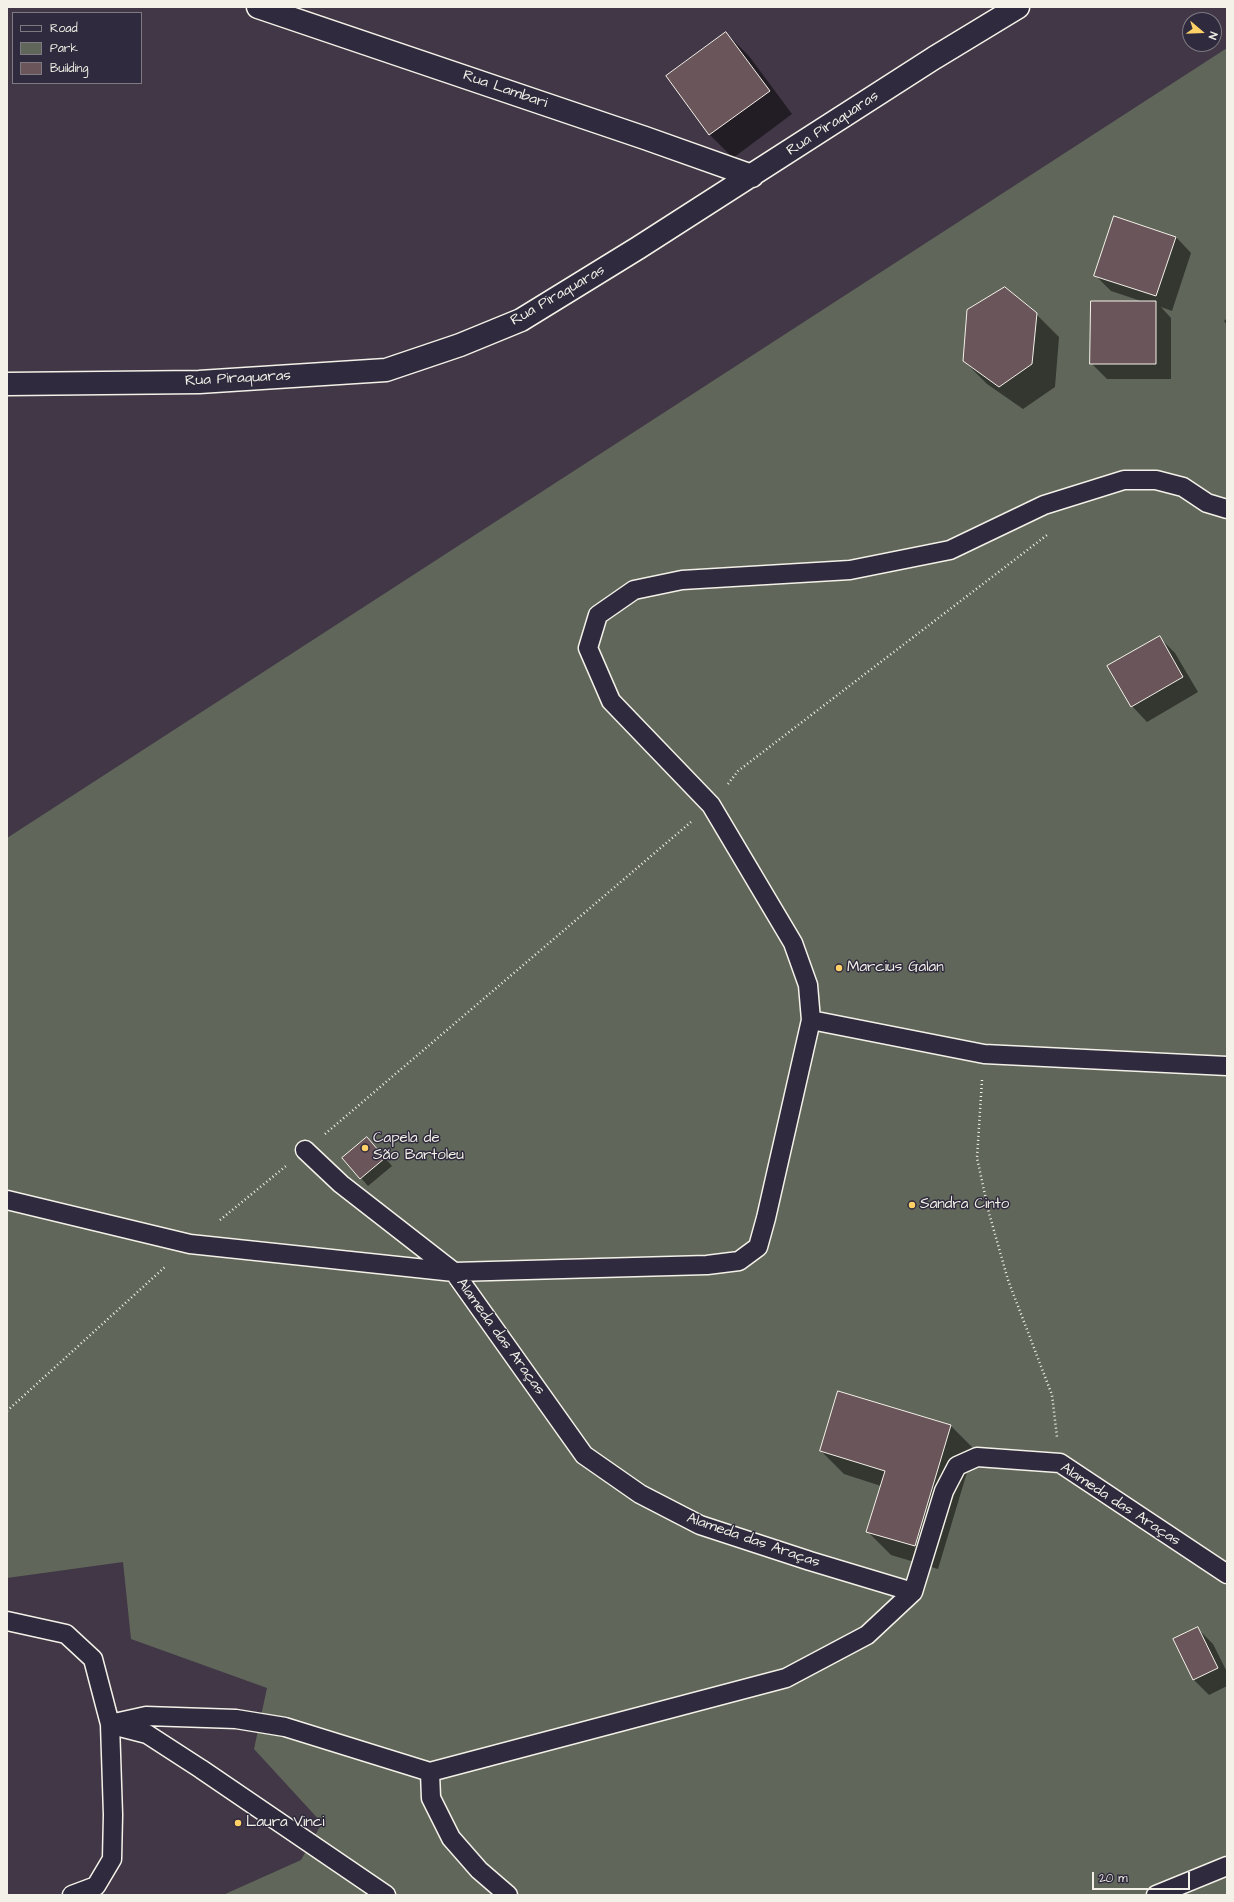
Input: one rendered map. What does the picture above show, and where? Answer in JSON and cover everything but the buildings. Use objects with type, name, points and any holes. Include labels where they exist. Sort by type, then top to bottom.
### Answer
[{"type":"street","name":"Rua Lambari","points":[[258,7],[638,135],[752,176]]},
{"type":"street","name":"Rua Piraquaras","points":[[7,384],[199,382],[386,370],[460,344],[521,320],[752,176],[934,58],[1018,7]]},
{"type":"lane","points":[[7,1200],[190,1244],[454,1272],[707,1265],[738,1261],[758,1247],[766,1218],[811,1020],[808,985],[793,943],[711,805],[611,701],[588,648],[598,615],[634,590],[682,580],[850,570],[950,550],[1044,505],[1124,480],[1156,480],[1183,487],[1207,502],[1227,509]]},
{"type":"lane","points":[[811,1020],[984,1054],[1227,1066]]},
{"type":"lane","name":"Alameda das Araças","points":[[306,1150],[341,1184],[454,1272],[584,1455],[634,1490],[700,1525],[810,1562],[913,1592],[944,1491],[957,1466],[977,1457],[1060,1463],[1227,1574]]},
{"type":"lane","points":[[110,1724],[146,1716],[236,1719],[285,1727],[430,1772],[786,1678],[867,1635],[913,1592]]},
{"type":"lane","points":[[7,1621],[66,1634],[93,1659],[110,1724],[113,1815],[112,1858],[96,1886],[72,1895]]},
{"type":"lane","points":[[110,1724],[148,1734],[201,1768],[386,1895]]},
{"type":"lane","points":[[430,1772],[431,1798],[451,1838],[480,1870],[508,1895]]},
{"type":"lane","points":[[1156,1895],[1227,1866]]},
{"type":"path","points":[[7,1411],[190,1244],[306,1150],[711,805],[738,771],[1051,532]]},
{"type":"path","points":[[984,1054],[977,1158],[989,1213],[1008,1280],[1052,1395],[1060,1463]]},
{"type":"green space","points":[[1227,48],[1227,1895],[223,1895],[301,1860],[322,1823],[254,1749],[267,1688],[131,1639],[123,1562],[7,1578],[7,838]]},
{"type":"place","name":"Marcius Galan","points":[[839,968]]},
{"type":"place","name":"Capela de São Bartoleu","points":[[365,1148]]},
{"type":"place","name":"Sandra Cinto","points":[[912,1205]]},
{"type":"place","name":"Laura Vinci","points":[[238,1823]]}]
